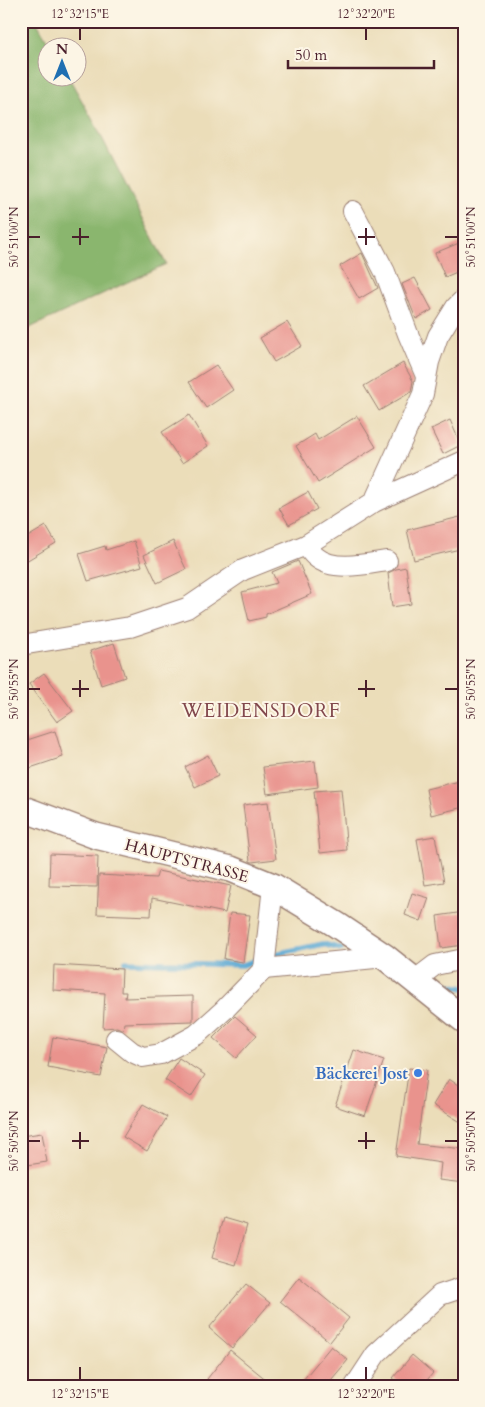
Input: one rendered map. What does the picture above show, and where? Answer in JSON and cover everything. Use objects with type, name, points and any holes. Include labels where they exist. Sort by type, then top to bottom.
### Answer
[{"type":"main road","name":"HAUPTSTRASSE","points":[[21,808],[96,836],[231,869],[272,886],[337,925],[385,957],[464,1020]]},
{"type":"street","points":[[353,212],[385,272],[426,376]]},
{"type":"street","points":[[374,502],[423,394],[429,362],[438,336],[464,299]]},
{"type":"street","points":[[21,645],[130,627],[187,608],[243,570],[306,545],[374,502],[464,461]]},
{"type":"street","points":[[306,545],[316,558],[338,565],[357,566],[387,561]]},
{"type":"street","points":[[116,1040],[132,1052],[143,1057],[161,1054],[196,1035],[224,1010],[264,968],[272,886]]},
{"type":"street","points":[[264,968],[385,957]]},
{"type":"street","points":[[414,980],[435,965],[464,959]]},
{"type":"street","points":[[355,1386],[376,1354],[440,1295],[464,1287]]},
{"type":"green space","points":[[21,21],[36,21],[46,38],[38,38],[38,88],[75,88],[166,264],[21,332]]},
{"type":"building","points":[[459,243],[464,255],[464,269],[445,277],[435,253]]},
{"type":"building","points":[[362,253],[378,288],[359,299],[340,266]]},
{"type":"building","points":[[415,278],[432,310],[416,319],[402,284]]},
{"type":"building","points":[[287,322],[302,346],[274,362],[260,338]]},
{"type":"building","points":[[403,363],[413,381],[411,392],[379,411],[364,386]]},
{"type":"building","points":[[216,365],[233,390],[206,408],[189,382]]},
{"type":"building","points":[[189,415],[208,446],[182,463],[162,432]]},
{"type":"building","points":[[357,416],[376,447],[318,483],[296,446],[315,434],[318,440]]},
{"type":"building","points":[[450,420],[461,445],[443,454],[431,429]]},
{"type":"building","points":[[308,492],[317,509],[289,525],[279,508]]},
{"type":"building","points":[[464,516],[464,548],[414,560],[407,530]]},
{"type":"building","points":[[46,526],[56,543],[21,564],[21,541]]},
{"type":"building","points":[[134,541],[142,566],[88,581],[79,554],[105,546],[106,550]]},
{"type":"building","points":[[173,541],[186,569],[157,583],[144,555]]},
{"type":"building","points":[[298,561],[312,594],[266,614],[266,617],[249,621],[242,592],[277,583],[272,572]]},
{"type":"building","points":[[406,567],[411,604],[392,607],[388,573]]},
{"type":"building","points":[[114,643],[125,677],[101,685],[90,651]]},
{"type":"building","points":[[44,673],[73,711],[57,722],[29,684]]},
{"type":"building","points":[[55,731],[63,757],[21,771],[21,742]]},
{"type":"building","points":[[208,755],[218,776],[195,787],[185,767]]},
{"type":"building","points":[[315,761],[318,787],[267,794],[263,767]]},
{"type":"building","points":[[464,780],[464,807],[431,815],[426,789]]},
{"type":"building","points":[[341,789],[347,850],[320,853],[314,791]]},
{"type":"building","points":[[268,802],[276,859],[252,862],[250,861],[243,805]]},
{"type":"building","points":[[435,836],[444,882],[425,885],[417,839]]},
{"type":"building","points":[[50,854],[98,856],[97,887],[49,886]]},
{"type":"building","points":[[158,871],[231,886],[225,913],[152,898],[151,916],[97,914],[99,875],[156,878]]},
{"type":"building","points":[[412,893],[429,898],[421,921],[405,915]]},
{"type":"building","points":[[464,912],[464,945],[441,948],[437,916]]},
{"type":"building","points":[[230,913],[250,915],[243,962],[224,959]]},
{"type":"building","points":[[54,965],[122,969],[121,992],[126,992],[125,998],[193,996],[193,1021],[124,1023],[123,1030],[117,1027],[103,1028],[105,993],[53,990]]},
{"type":"building","points":[[235,1016],[257,1035],[236,1058],[213,1038]]},
{"type":"building","points":[[53,1037],[107,1047],[101,1077],[48,1067]]},
{"type":"building","points":[[354,1050],[384,1060],[365,1116],[335,1106]]},
{"type":"building","points":[[179,1058],[205,1075],[191,1097],[165,1080]]},
{"type":"building","points":[[409,1068],[427,1070],[417,1144],[464,1149],[464,1183],[439,1180],[441,1163],[396,1156]]},
{"type":"building","points":[[449,1079],[464,1089],[464,1124],[433,1105]]},
{"type":"building","points":[[143,1104],[167,1117],[147,1151],[123,1137]]},
{"type":"building","points":[[42,1133],[47,1162],[21,1166],[21,1136]]},
{"type":"building","points":[[223,1218],[247,1225],[236,1265],[212,1258]]},
{"type":"building","points":[[299,1277],[349,1318],[330,1342],[280,1301]]},
{"type":"building","points":[[246,1284],[270,1303],[232,1348],[209,1328]]},
{"type":"building","points":[[331,1346],[348,1360],[326,1386],[298,1386]]},
{"type":"building","points":[[230,1350],[274,1386],[216,1386],[207,1379]]},
{"type":"building","points":[[412,1355],[433,1373],[422,1386],[403,1386],[393,1378]]},
{"type":"waterway","points":[[275,954],[323,944],[341,949]]},
{"type":"waterway","points":[[126,962],[243,965],[256,960]]},
{"type":"waterway","points":[[448,985],[464,988]]},
{"type":"place","name":"Bäckerei Jost","points":[[418,1073]]},
{"type":"district","name":"WEIDENSDORF","points":[[261,710]]}]
